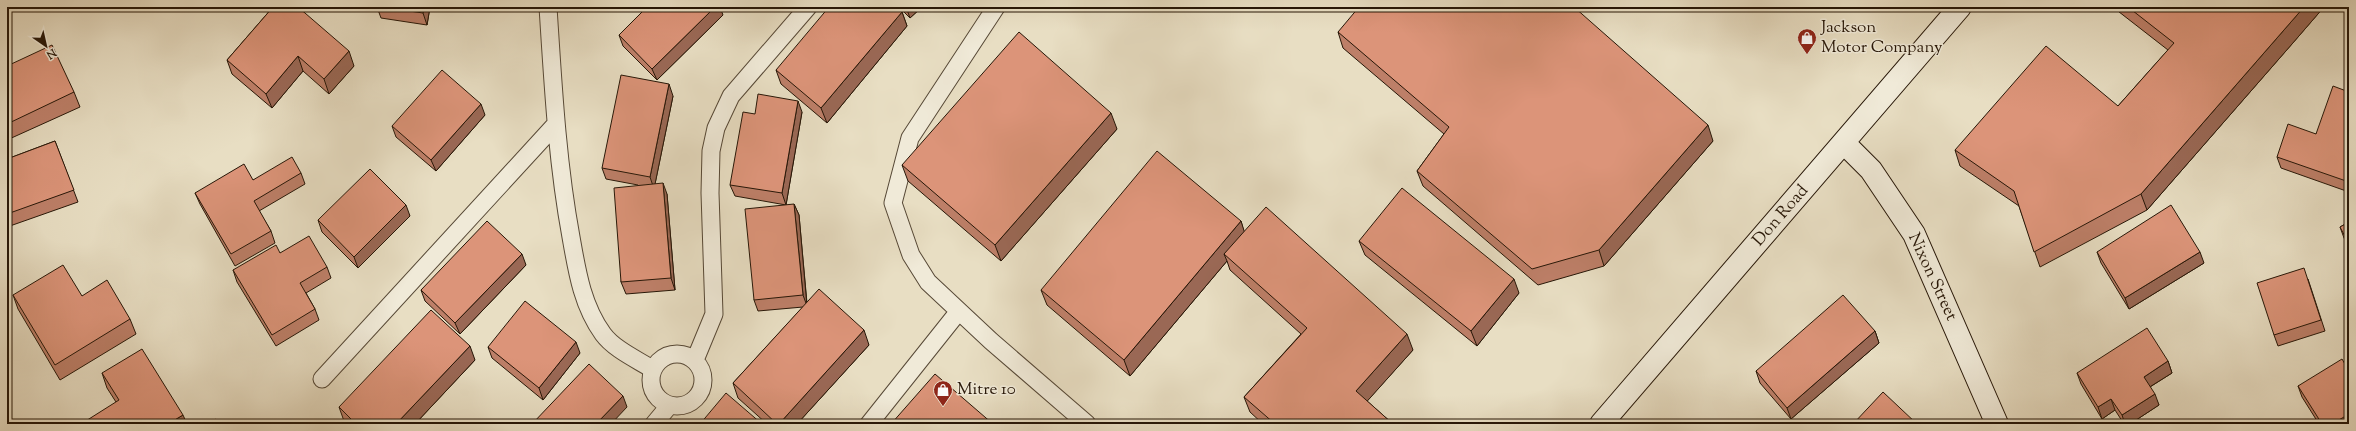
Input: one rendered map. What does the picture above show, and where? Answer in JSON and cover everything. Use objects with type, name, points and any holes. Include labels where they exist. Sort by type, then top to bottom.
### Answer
[{"type":"main road","name":"Don Road","points":[[1601,424],[1960,7]]},
{"type":"main road","name":"Nixon Street","points":[[1844,143],[1871,170],[1914,234],[1997,424]]},
{"type":"lane","points":[[548,7],[555,124],[563,192],[579,282],[587,308],[603,335],[620,349],[652,369]]},
{"type":"lane","points":[[695,360],[714,314],[710,193],[711,151],[716,128],[731,96],[808,7]]},
{"type":"lane","points":[[996,7],[910,138],[893,203],[911,255],[928,282],[1087,424]]},
{"type":"lane","points":[[322,380],[555,124]]},
{"type":"lane","points":[[869,424],[959,311]]},
{"type":"lane","points":[[680,353],[695,360],[704,376],[700,393],[687,404],[669,406],[656,397],[650,384],[652,369],[663,356],[680,353]]},
{"type":"lane","points":[[654,424],[669,406]]},
{"type":"building","points":[[273,7],[298,7],[349,51],[324,79],[298,56],[266,94],[227,60]]},
{"type":"building","points":[[382,7],[424,7],[423,13]]},
{"type":"building","points":[[647,7],[715,7],[652,69],[619,35]]},
{"type":"building","points":[[829,7],[896,7],[902,12],[821,108],[776,70]]},
{"type":"building","points":[[1359,7],[1574,7],[1708,125],[1599,250],[1532,269],[1417,171],[1449,127],[1338,32]]},
{"type":"building","points":[[2128,7],[2304,7],[2141,194],[2034,252],[2014,191],[1955,150],[2046,46],[2118,106],[2174,43]]},
{"type":"building","points":[[1019,32],[1111,113],[995,245],[902,165]]},
{"type":"building","points":[[52,45],[74,92],[7,124],[7,66]]},
{"type":"building","points":[[442,70],[481,104],[431,160],[392,126]]},
{"type":"building","points":[[621,75],[669,84],[650,177],[602,168]]},
{"type":"building","points":[[2333,86],[2349,92],[2349,182],[2277,157],[2288,124],[2316,134]]},
{"type":"building","points":[[758,94],[798,101],[782,193],[730,185],[743,112],[755,114]]},
{"type":"building","points":[[55,141],[74,190],[7,214],[7,159]]},
{"type":"building","points":[[1157,151],[1241,221],[1124,360],[1041,290]]},
{"type":"building","points":[[292,157],[301,173],[254,201],[271,231],[231,254],[195,193],[244,164],[253,180]]},
{"type":"building","points":[[370,169],[406,205],[354,257],[318,220]]},
{"type":"building","points":[[663,183],[671,278],[621,282],[614,188]]},
{"type":"building","points":[[1402,188],[1514,279],[1471,331],[1359,241]]},
{"type":"building","points":[[794,204],[803,295],[754,300],[745,209]]},
{"type":"building","points":[[2171,205],[2200,252],[2125,298],[2097,252]]},
{"type":"building","points":[[1266,207],[1407,334],[1356,391],[1393,424],[1275,424],[1244,397],[1307,328],[1224,254]]},
{"type":"building","points":[[487,221],[522,254],[455,323],[421,290]]},
{"type":"building","points":[[2349,222],[2349,244],[2340,227]]},
{"type":"building","points":[[309,236],[327,267],[300,283],[315,309],[272,335],[233,270],[276,245],[280,253]]},
{"type":"building","points":[[63,265],[82,296],[107,280],[130,319],[55,365],[13,295]]},
{"type":"building","points":[[2304,268],[2321,320],[2274,335],[2257,283]]},
{"type":"building","points":[[819,289],[864,330],[779,424],[777,424],[733,383]]},
{"type":"building","points":[[1843,295],[1875,331],[1787,408],[1756,371]]},
{"type":"building","points":[[525,301],[576,342],[539,388],[488,347]]},
{"type":"building","points":[[431,310],[470,346],[396,424],[356,424],[339,407]]},
{"type":"building","points":[[2147,328],[2168,361],[2144,377],[2155,394],[2122,415],[2111,399],[2098,407],[2077,373]]},
{"type":"building","points":[[142,349],[183,415],[168,424],[81,424],[119,400],[102,373]]},
{"type":"building","points":[[2342,359],[2349,371],[2349,414],[2332,424],[2322,424],[2298,386]]},
{"type":"building","points":[[589,364],[623,396],[596,424],[532,424]]},
{"type":"building","points":[[935,374],[993,424],[891,424]]},
{"type":"building","points":[[1883,392],[1917,424],[1853,424]]},
{"type":"building","points":[[726,393],[762,424],[700,424]]},
{"type":"building","points":[[216,419],[219,424],[209,424]]},
{"type":"place","name":"Jackson Motor Company","points":[[1807,55]]},
{"type":"place","name":"Mitre 10","points":[[943,407]]}]
